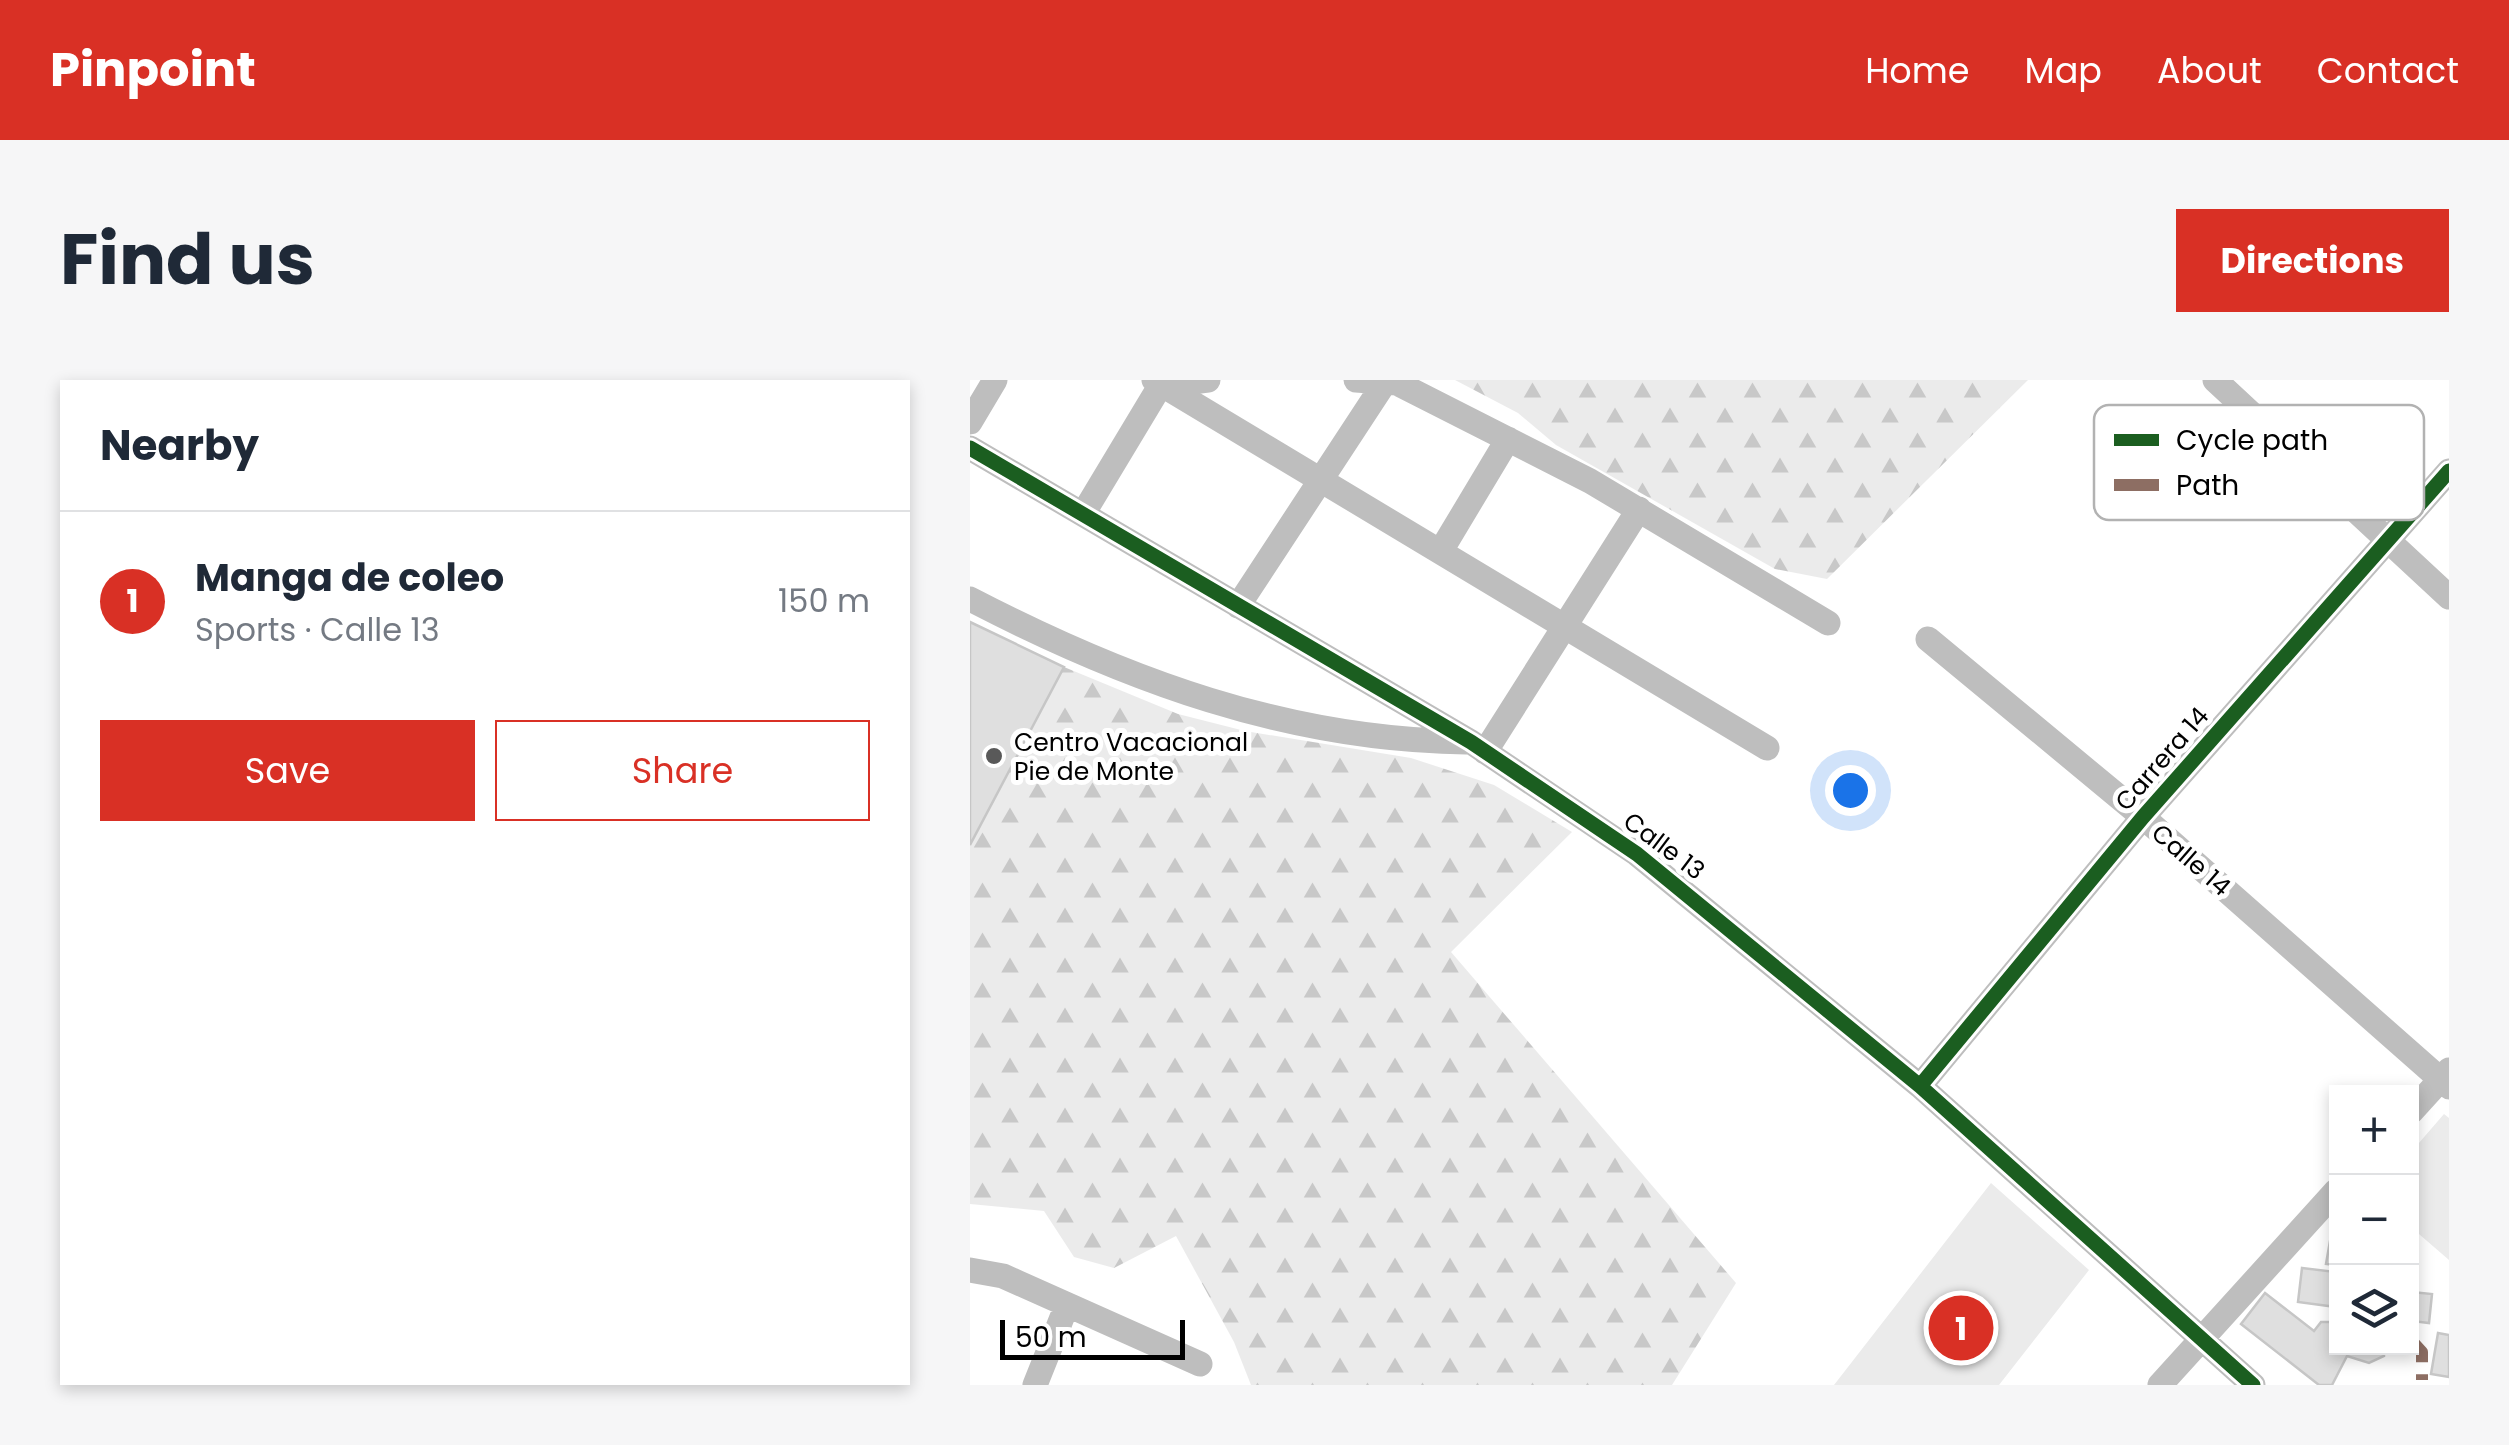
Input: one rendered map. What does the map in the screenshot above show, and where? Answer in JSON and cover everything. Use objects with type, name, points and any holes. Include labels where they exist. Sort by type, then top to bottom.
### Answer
[{"type":"street","points":[[970,422],[995,380]]},
{"type":"street","points":[[1157,383],[1208,380]]},
{"type":"street","points":[[1356,380],[1397,384],[1508,439],[1638,509],[1828,622]]},
{"type":"street","points":[[2215,380],[2242,405]]},
{"type":"street","points":[[1238,606],[1385,382]]},
{"type":"street","points":[[1157,383],[1565,622],[1767,748]]},
{"type":"street","points":[[1082,514],[1157,383]]},
{"type":"street","points":[[1442,550],[1508,439]]},
{"type":"street","name":"Calle 13","points":[[970,448],[1478,747],[1637,854],[1920,1086],[2253,1385]]},
{"type":"street","name":"Carrera 14","points":[[2424,500],[2449,471]]},
{"type":"street","points":[[970,599],[1076,654],[1214,704],[1405,742],[1478,747],[1638,509]]},
{"type":"street","points":[[2364,520],[2449,596]]},
{"type":"street","name":"Carrera 14","points":[[1920,1086],[2143,817],[2406,520]]},
{"type":"street","name":"Calle 14","points":[[1928,640],[2143,817],[2446,1079]]},
{"type":"street","points":[[2419,1104],[2446,1079]]},
{"type":"street","points":[[2160,1385],[2329,1199]]},
{"type":"street","points":[[970,1270],[1003,1276],[1200,1364]]},
{"type":"street","points":[[1035,1385],[1067,1305]]},
{"type":"green space","points":[[1455,380],[2028,380],[1827,579],[1775,569],[1556,445],[1518,413]]},
{"type":"green space","points":[[1064,667],[1178,714],[1245,731],[1411,758],[1494,785],[1572,832],[1451,952],[1736,1283],[1672,1385],[1251,1385],[1234,1342],[1176,1236],[1114,1268],[1074,1257],[1044,1211],[970,1204],[970,845]]},
{"type":"green space","points":[[2444,1114],[2449,1118],[2449,1260],[2419,1234],[2419,1143]]},
{"type":"green space","points":[[1991,1183],[2089,1270],[1999,1385],[1834,1385]]},
{"type":"building","name":"Centro Vacacional Pie de Monte","points":[[970,622],[1064,667],[970,845]]},
{"type":"building","points":[[2302,1268],[2329,1271],[2329,1306],[2298,1302]]},
{"type":"building","points":[[2265,1293],[2314,1331],[2321,1322],[2329,1322],[2329,1355],[2384,1356],[2369,1363],[2347,1356],[2332,1385],[2319,1385],[2241,1324]]},
{"type":"building","points":[[2419,1293],[2432,1294],[2429,1323],[2419,1322]]},
{"type":"building","points":[[2438,1333],[2449,1335],[2449,1377],[2431,1374]]},
{"type":"marked path","points":[[2419,1349],[2422,1380]]},
{"type":"cycle path","points":[[970,448],[1471,742],[1637,854],[1920,1086],[2253,1385]]},
{"type":"cycle path","points":[[2424,499],[2449,471]]},
{"type":"cycle path","points":[[1920,1086],[2143,817],[2406,520]]},
{"type":"place","name":"Centro Vacacional Pie de Monte","points":[[994,756]]},
{"type":"place","name":"Manga de coleo","points":[[1961,1328]]}]
